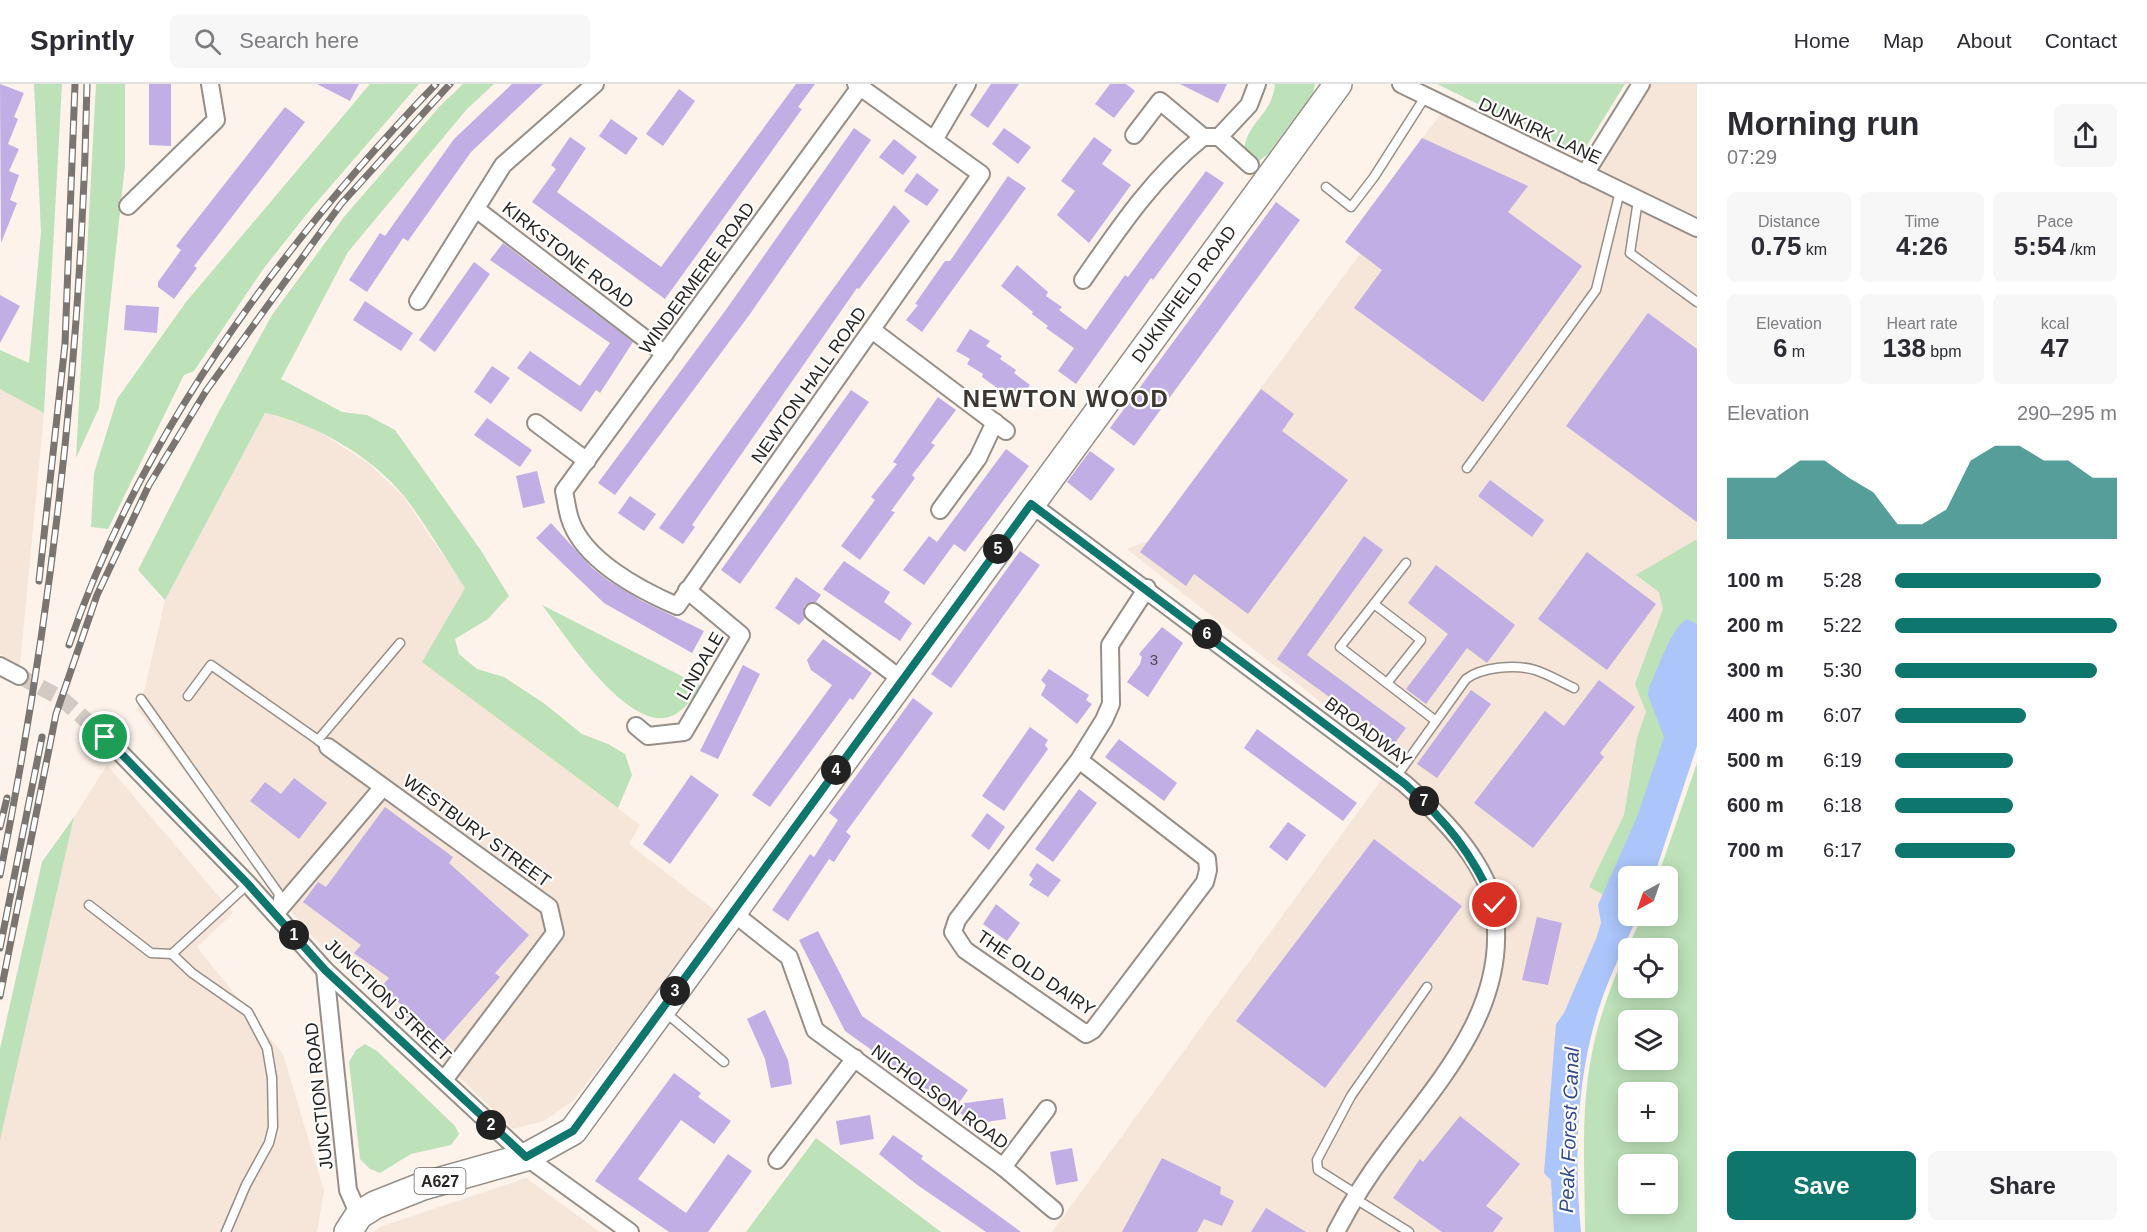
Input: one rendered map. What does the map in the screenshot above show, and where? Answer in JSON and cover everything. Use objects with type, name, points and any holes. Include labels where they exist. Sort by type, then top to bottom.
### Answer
[{"type":"main road","name":"DUKINFIELD ROAD","points":[[353,1224],[375,1205],[423,1186],[526,1157],[573,1131],[1338,84]]},
{"type":"street","points":[[128,206],[216,120],[210,84]]},
{"type":"street","points":[[418,301],[503,165],[595,84]]},
{"type":"street","points":[[934,140],[967,84]]},
{"type":"street","points":[[1083,280],[1152,183],[1177,158],[1211,137],[1249,105],[1257,84]]},
{"type":"street","name":"DUNKIRK LANE","points":[[1401,84],[1697,228]]},
{"type":"street","points":[[1584,174],[1641,84]]},
{"type":"street","name":"NEWTON HALL ROAD","points":[[564,491],[570,520],[582,541],[602,561],[633,585],[676,606],[981,174],[858,86]]},
{"type":"street","name":"WINDERMERE ROAD","points":[[564,491],[858,86]]},
{"type":"street","points":[[1134,135],[1160,101],[1250,165]]},
{"type":"street","name":"KIRKSTONE ROAD","points":[[476,209],[665,354]]},
{"type":"street","points":[[872,330],[1001,427],[940,510]]},
{"type":"street","points":[[536,423],[587,461]]},
{"type":"street","name":"BROADWAY","points":[[1031,504],[1147,588],[1396,777],[1436,811],[1458,837],[1479,869],[1495,905],[1494,970],[1466,1040],[1442,1082],[1355,1196],[1336,1232]]},
{"type":"street","name":"THE OLD DAIRY","points":[[1079,760],[1207,859],[1208,870],[1205,882],[1093,1030],[1086,1034],[965,950],[953,932],[957,920],[1079,760],[1104,720],[1111,704],[1110,645],[1147,588]]},
{"type":"street","name":"LINDALE","points":[[636,726],[648,736],[684,732],[741,635],[687,590]]},
{"type":"street","points":[[813,612],[902,680]]},
{"type":"street","points":[[0,666],[18,676]]},
{"type":"street","name":"JUNCTION STREET","points":[[105,737],[248,884],[325,970],[526,1157],[630,1232]]},
{"type":"street","name":"WESTBURY STREET","points":[[323,744],[549,907],[555,933],[444,1080]]},
{"type":"street","points":[[275,914],[383,787]]},
{"type":"street","name":"NICHOLSON ROAD","points":[[732,912],[789,957],[815,1030],[1003,1167],[1054,1210]]},
{"type":"street","name":"JUNCTION ROAD","points":[[325,970],[353,1224]]},
{"type":"street","name":"NICHOLSON ROAD","points":[[777,1160],[855,1058]]},
{"type":"street","name":"NICHOLSON ROAD","points":[[1003,1167],[1047,1109]]},
{"type":"lane","points":[[1326,187],[1351,207],[1374,177],[1425,97]]},
{"type":"lane","points":[[1467,468],[1596,290],[1620,191]]},
{"type":"lane","points":[[1638,200],[1630,253],[1697,302]]},
{"type":"lane","points":[[1406,563],[1340,647],[1436,721]]},
{"type":"lane","points":[[1374,604],[1421,640],[1387,683]]},
{"type":"lane","points":[[188,696],[211,665],[323,744],[400,643]]},
{"type":"lane","points":[[1396,777],[1466,680],[1476,672],[1534,669],[1574,688]]},
{"type":"lane","points":[[141,699],[279,894],[275,914]]},
{"type":"lane","points":[[172,954],[248,884]]},
{"type":"lane","points":[[88,905],[151,953],[172,954],[192,973],[248,1012],[267,1048],[272,1078],[273,1127],[269,1143],[246,1185],[226,1232]]},
{"type":"lane","points":[[1408,1232],[1318,1170],[1317,1160],[1351,1096],[1427,987]]},
{"type":"lane","points":[[661,1010],[724,1062]]},
{"type":"shaded area","points":[[1641,84],[1697,84],[1697,691],[1633,866],[1618,866],[1618,906],[1589,985],[1566,1232],[1052,1232],[1395,761],[1127,549],[1148,541],[1360,254],[1345,242],[1445,108],[1584,174]]},
{"type":"shaded area","points":[[0,389],[44,413],[20,665],[0,654]]},
{"type":"shaded area","points":[[265,413],[310,426],[368,463],[403,496],[465,588],[423,662],[640,825],[629,844],[718,913],[573,1101],[544,1121],[513,1129],[305,929],[137,709],[145,688],[165,600]]},
{"type":"shaded area","points":[[107,765],[233,913],[197,947],[283,1054],[324,1191],[317,1232],[0,1232],[0,1140],[74,817]]},
{"type":"shaded area","points":[[526,1178],[600,1232],[374,1232],[380,1227]]},
{"type":"green space","points":[[34,84],[62,84],[44,413],[0,389],[0,350],[29,363],[41,232]]},
{"type":"green space","points":[[96,84],[125,84],[125,165],[99,408],[76,458]]},
{"type":"green space","points":[[370,84],[419,84],[310,210],[264,268],[194,371],[184,375],[108,529],[91,527],[94,473],[117,399],[186,302]]},
{"type":"green space","points":[[463,84],[494,84],[467,109],[348,252],[281,379],[342,412],[367,415],[395,430],[480,549],[509,596],[488,619],[455,639],[459,654],[477,669],[504,677],[545,704],[582,734],[608,744],[625,754],[632,775],[618,808],[422,662],[465,588],[404,496],[375,467],[322,433],[265,413],[165,600],[138,570],[218,413],[272,315],[344,217],[440,106]]},
{"type":"green space","points":[[1275,84],[1315,84],[1313,93],[1268,154],[1255,164],[1244,149],[1246,139],[1265,111],[1273,95]]},
{"type":"green space","points":[[1437,84],[1625,84],[1584,150],[1571,150]]},
{"type":"green space","points":[[1697,539],[1697,691],[1633,866],[1618,866],[1618,903],[1589,887],[1624,815],[1637,738],[1646,712],[1635,684],[1663,609],[1659,592],[1636,575]]},
{"type":"green space","points":[[542,605],[701,686],[685,706],[670,717],[648,716],[630,707],[596,675]]},
{"type":"green space","points":[[1697,763],[1697,1232],[1585,1232],[1584,1165],[1588,1075],[1596,1035],[1618,970],[1618,998],[1678,998],[1678,938],[1632,938],[1638,926],[1678,926],[1678,866],[1661,866]]},
{"type":"green space","points":[[74,817],[0,1140],[0,1049],[42,862]]},
{"type":"green space","points":[[365,1044],[377,1051],[455,1126],[459,1134],[451,1145],[411,1154],[380,1173],[370,1169],[360,1159],[349,1062],[356,1050]]},
{"type":"green space","points":[[816,1138],[941,1232],[746,1232]]},
{"type":"water","name":"Peak Forest Canal","points":[[1687,619],[1697,624],[1697,746],[1657,866],[1618,866],[1618,926],[1633,926],[1628,938],[1618,938],[1618,960],[1591,1035],[1581,1091],[1578,1176],[1581,1232],[1554,1232],[1551,1180],[1544,1173],[1556,1024],[1564,1013],[1596,939],[1601,923],[1598,905],[1637,817],[1664,737],[1648,695],[1649,687],[1670,640]]},
{"type":"building","points":[[0,84],[24,93],[14,117],[18,119],[8,144],[19,149],[9,171],[19,175],[10,200],[17,203],[1,243]]},
{"type":"building","points":[[149,84],[171,84],[171,146],[149,145]]},
{"type":"building","points":[[317,84],[359,84],[350,101]]},
{"type":"building","points":[[512,84],[543,84],[471,152],[408,241],[403,238],[367,292],[349,280],[380,233],[385,236],[454,139]]},
{"type":"building","points":[[796,84],[815,84],[798,107],[802,109],[665,299],[532,202],[556,169],[551,165],[570,137],[586,148],[557,192],[661,267]]},
{"type":"building","points":[[991,84],[1019,84],[988,128],[970,115]]},
{"type":"building","points":[[1110,84],[1126,84],[1135,91],[1114,118],[1095,104]]},
{"type":"building","points":[[1180,84],[1227,84],[1218,103]]},
{"type":"building","points":[[679,89],[695,101],[663,146],[646,134]]},
{"type":"building","points":[[285,107],[305,122],[194,266],[197,268],[174,299],[158,287],[158,282],[181,250],[176,246]]},
{"type":"building","points":[[611,119],[638,138],[626,155],[599,136]]},
{"type":"building","points":[[854,128],[871,140],[750,314],[615,495],[598,483],[725,311]]},
{"type":"building","points":[[1004,128],[1031,147],[1018,164],[992,144]]},
{"type":"building","points":[[1094,137],[1112,150],[1102,164],[1131,185],[1089,243],[1057,215],[1075,191],[1061,181]]},
{"type":"building","points":[[1422,138],[1528,186],[1508,212],[1582,266],[1483,402],[1354,308],[1382,270],[1345,242]]},
{"type":"building","points":[[894,139],[917,157],[903,175],[879,157]]},
{"type":"building","points":[[1206,171],[1224,183],[1153,280],[1151,278],[1076,384],[1058,371],[1074,348],[1046,328],[1048,326],[1001,286],[1017,265],[1048,292],[1046,296],[1062,307],[1059,310],[1086,330],[1125,275],[1128,277]]},
{"type":"building","points":[[917,173],[939,190],[927,206],[904,191]]},
{"type":"building","points":[[1008,176],[1026,188],[922,332],[906,320],[945,261],[950,261]]},
{"type":"building","points":[[1276,202],[1300,220],[1134,446],[1110,428]]},
{"type":"building","points":[[894,205],[910,221],[859,289],[857,288],[692,525],[695,527],[683,544],[659,528]]},
{"type":"building","points":[[503,243],[633,342],[600,393],[596,390],[581,412],[517,368],[530,351],[580,386],[610,343],[490,260]]},
{"type":"building","points":[[474,262],[490,274],[435,352],[419,340]]},
{"type":"building","points":[[0,295],[20,306],[0,343]]},
{"type":"building","points":[[365,301],[413,333],[401,351],[353,320]]},
{"type":"building","points":[[126,305],[159,307],[157,333],[124,330]]},
{"type":"building","points":[[1648,313],[1697,349],[1697,522],[1566,426]]},
{"type":"building","points":[[970,329],[990,341],[986,346],[1002,356],[1000,359],[1016,370],[1014,373],[1030,385],[1018,403],[982,377],[983,374],[967,364],[970,359],[956,351]]},
{"type":"building","points":[[492,366],[510,378],[491,404],[474,392]]},
{"type":"building","points":[[1261,389],[1294,414],[1282,431],[1348,480],[1248,614],[1194,574],[1186,586],[1140,552]]},
{"type":"building","points":[[851,390],[869,402],[740,584],[721,570]]},
{"type":"building","points":[[938,397],[956,410],[931,443],[935,445],[912,475],[915,478],[891,511],[895,512],[860,560],[841,546],[875,500],[871,497],[897,464],[893,462]]},
{"type":"building","points":[[487,418],[532,450],[520,467],[474,435]]},
{"type":"building","points":[[1006,449],[1029,466],[965,552],[954,544],[924,585],[903,570],[929,536],[937,542]]},
{"type":"building","points":[[1090,451],[1115,469],[1091,501],[1067,482]]},
{"type":"building","points":[[537,471],[545,503],[523,508],[516,476]]},
{"type":"building","points":[[1490,480],[1544,520],[1532,537],[1478,496]]},
{"type":"building","points":[[630,496],[656,514],[644,531],[618,513]]},
{"type":"building","points":[[551,523],[592,568],[609,581],[642,601],[704,631],[692,653],[604,603],[536,538]]},
{"type":"building","points":[[1364,536],[1383,550],[1307,655],[1406,728],[1394,744],[1277,659]]},
{"type":"building","points":[[1020,551],[1040,565],[951,688],[931,674]]},
{"type":"building","points":[[1587,552],[1656,604],[1607,670],[1538,619]]},
{"type":"building","points":[[844,561],[890,592],[884,602],[912,623],[900,641],[823,589]]},
{"type":"building","points":[[1436,565],[1515,625],[1487,663],[1467,648],[1426,704],[1406,689],[1448,634],[1408,603]]},
{"type":"building","points":[[796,577],[821,595],[816,602],[804,606],[805,618],[799,625],[775,608]]},
{"type":"building","points":[[1162,627],[1183,643],[1148,697],[1127,682],[1140,664],[1142,657],[1139,654]]},
{"type":"building","points":[[823,639],[872,673],[853,700],[850,698],[770,807],[752,795],[832,685],[811,670],[807,660]]},
{"type":"building","points":[[743,665],[760,674],[718,759],[700,751]]},
{"type":"building","points":[[1049,669],[1089,695],[1086,700],[1092,704],[1077,724],[1041,695],[1046,685],[1041,680]]},
{"type":"building","points":[[1599,680],[1635,707],[1600,753],[1604,757],[1533,848],[1474,803],[1545,711],[1564,726]]},
{"type":"building","points":[[1471,690],[1491,704],[1437,778],[1417,764]]},
{"type":"building","points":[[913,698],[933,713],[846,832],[851,836],[834,862],[829,859],[788,921],[772,910],[810,854],[814,857],[838,820],[829,813]]},
{"type":"building","points":[[1030,727],[1048,740],[1045,745],[1048,749],[1004,811],[982,796]]},
{"type":"building","points":[[1257,729],[1357,803],[1343,821],[1244,748]]},
{"type":"building","points":[[1119,739],[1177,783],[1164,801],[1105,757]]},
{"type":"building","points":[[691,775],[719,795],[670,864],[643,844]]},
{"type":"building","points":[[294,778],[327,803],[299,839],[250,801],[265,782],[281,794]]},
{"type":"building","points":[[1079,789],[1097,803],[1053,862],[1035,849]]},
{"type":"building","points":[[385,807],[453,857],[449,863],[529,935],[495,973],[500,977],[442,1043],[419,1022],[416,1025],[400,1011],[404,1007],[381,987],[389,978],[354,953],[361,945],[303,902],[318,882],[326,887]]},
{"type":"building","points":[[987,813],[1005,827],[989,850],[971,836]]},
{"type":"building","points":[[1288,822],[1306,835],[1287,861],[1269,847]]},
{"type":"building","points":[[1374,839],[1462,906],[1325,1088],[1236,1021]]},
{"type":"building","points":[[1037,863],[1061,880],[1048,897],[1029,885],[1033,879],[1029,875]]},
{"type":"building","points":[[996,904],[1020,923],[1007,941],[983,924]]},
{"type":"building","points":[[1537,917],[1562,923],[1548,985],[1522,980]]},
{"type":"building","points":[[818,931],[862,1016],[968,1090],[958,1104],[1003,1098],[1006,1119],[966,1125],[964,1116],[845,1031],[799,940]]},
{"type":"building","points":[[765,1010],[788,1060],[792,1084],[771,1088],[765,1059],[747,1019]]},
{"type":"building","points":[[674,1073],[701,1093],[698,1097],[731,1121],[714,1144],[681,1120],[638,1179],[686,1213],[728,1154],[752,1171],[708,1232],[669,1232],[595,1181]]},
{"type":"building","points":[[870,1115],[874,1139],[840,1145],[836,1121]]},
{"type":"building","points":[[1460,1116],[1520,1164],[1486,1206],[1503,1218],[1493,1232],[1442,1232],[1393,1198],[1420,1159],[1423,1162]]},
{"type":"building","points":[[893,1135],[923,1156],[921,1159],[1021,1232],[986,1232],[916,1184],[879,1154]]},
{"type":"building","points":[[1072,1148],[1078,1181],[1056,1185],[1050,1152]]},
{"type":"building","points":[[1162,1158],[1221,1187],[1220,1194],[1234,1201],[1222,1226],[1204,1219],[1197,1232],[1122,1232]]},
{"type":"building","points":[[1266,1208],[1306,1232],[1251,1232]]},
{"type":"tunnel","points":[[19,676],[61,698],[105,737]]},
{"type":"railway","points":[[39,581],[65,344],[75,84]]},
{"type":"railway","points":[[0,875],[35,679],[61,481],[79,283],[87,84]]},
{"type":"railway","points":[[69,645],[99,567],[135,490],[176,417],[222,345],[271,276],[324,209],[436,84]]},
{"type":"railway","points":[[0,996],[56,714],[97,595],[149,485],[206,391],[341,204],[450,84]]},
{"type":"railway","points":[[0,948],[42,737]]},
{"type":"railway","points":[[0,827],[7,798]]},
{"type":"district","name":"NEWTON WOOD","points":[[1066,398]]},
{"type":"route","points":[[105,737],[248,884],[325,970],[526,1157],[573,1131],[1031,504],[1147,588],[1405,784],[1436,811],[1458,837],[1479,869],[1495,905]]}]
